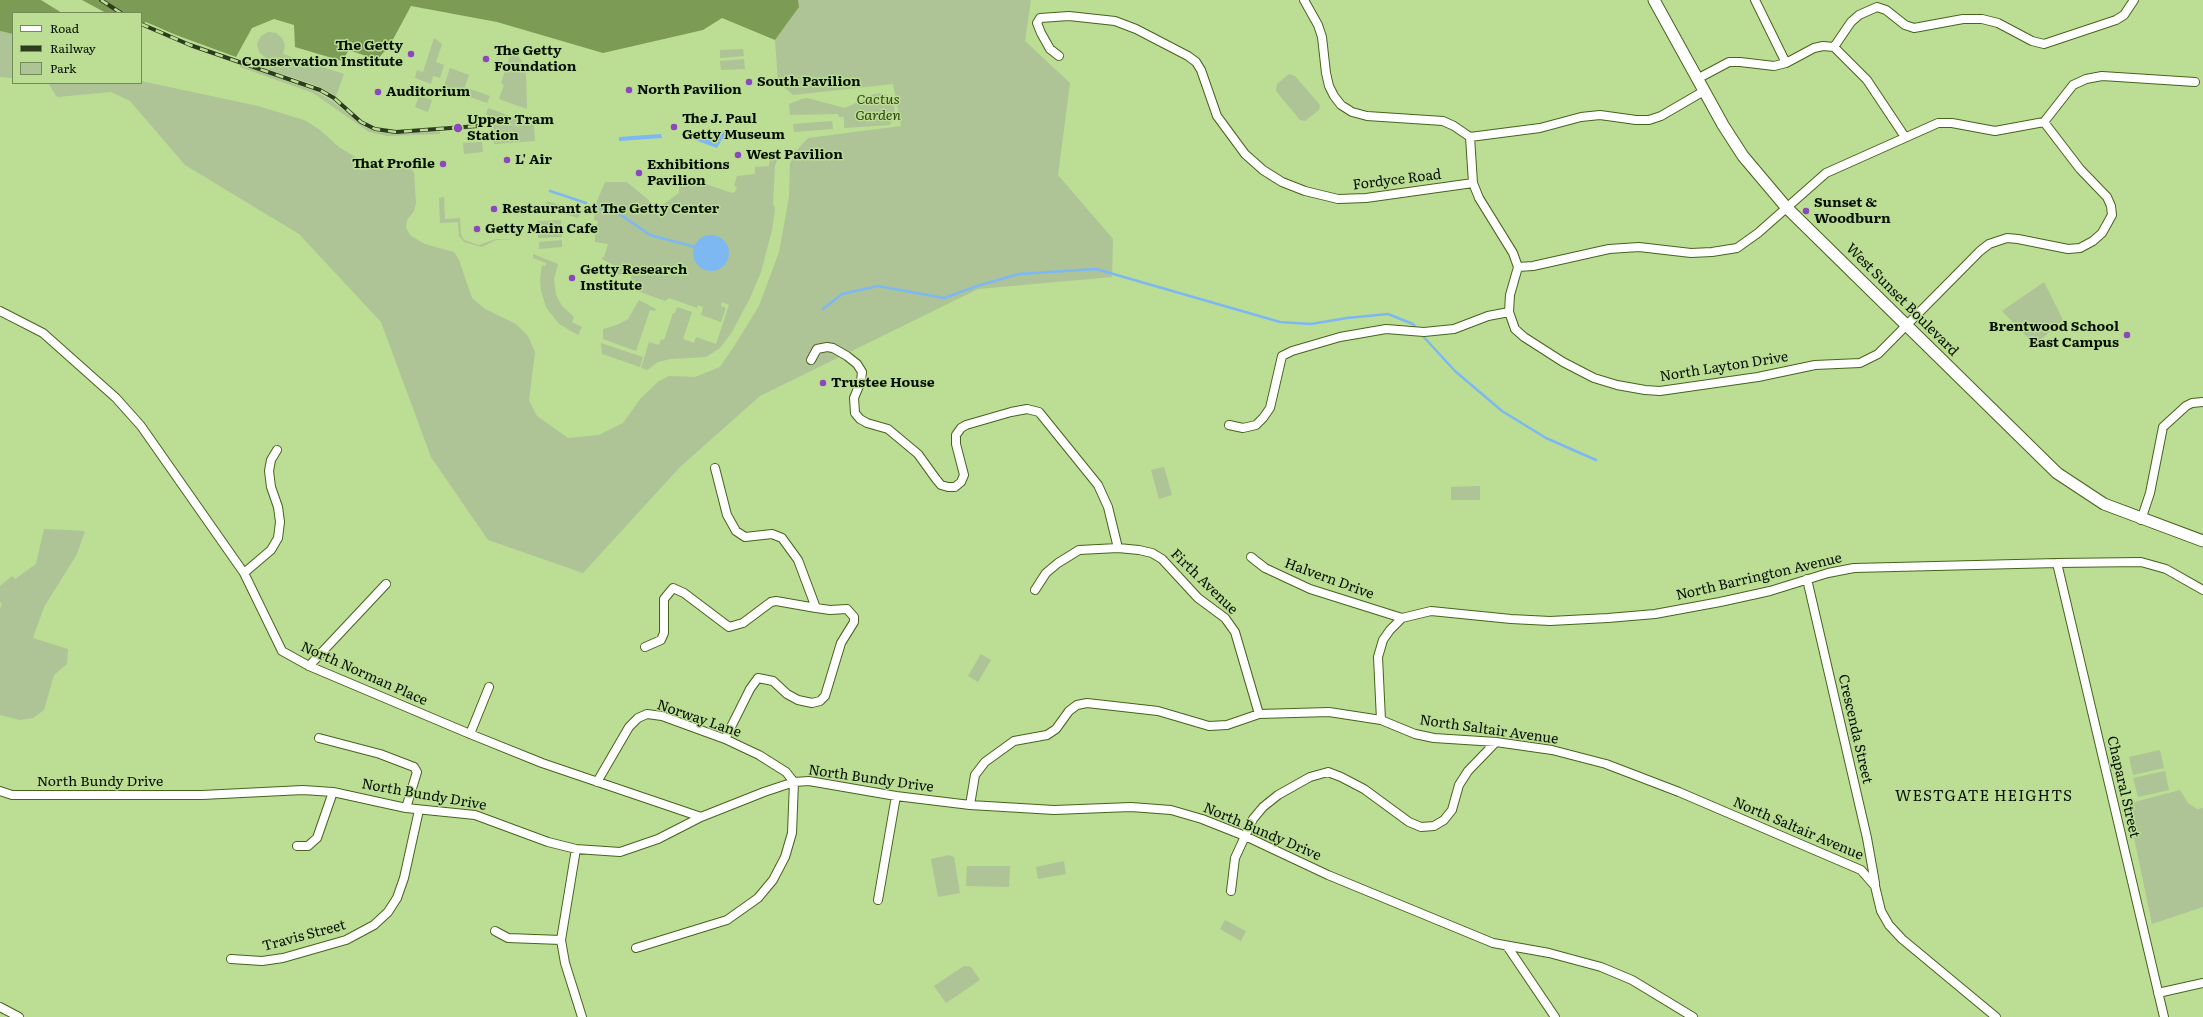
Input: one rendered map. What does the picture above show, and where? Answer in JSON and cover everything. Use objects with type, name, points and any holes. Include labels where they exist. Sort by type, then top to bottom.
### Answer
[{"type":"main road","name":"West Sunset Boulevard","points":[[1654,0],[1722,125],[1743,156],[1786,207],[2058,473],[2104,504],[2141,520],[2203,541]]},
{"type":"street","points":[[1304,0],[1318,26],[1322,37],[1329,86],[1341,105],[1352,112],[1367,116],[1443,122],[1454,126],[1470,137],[1540,128],[1581,117],[1600,115],[1636,120],[1649,120],[1661,116],[1704,91]]},
{"type":"street","points":[[1755,0],[1786,63]]},
{"type":"street","points":[[1834,47],[1855,18],[1868,9],[1877,7],[1886,10],[1904,25],[1914,28],[1963,19],[1982,19],[1998,23],[2032,41],[2044,44],[2116,20],[2124,15],[2134,0]]},
{"type":"street","name":"Fordyce Road","points":[[1059,56],[1050,50],[1041,33],[1037,23],[1040,18],[1069,16],[1115,21],[1136,29],[1188,56],[1196,62],[1201,70],[1217,116],[1245,154],[1276,178],[1305,191],[1338,199],[1366,198],[1473,183]]},
{"type":"street","points":[[1697,79],[1730,62],[1774,66],[1786,63],[1814,48],[1822,46],[1834,47],[1867,80],[1905,137]]},
{"type":"street","points":[[1470,137],[1473,183],[1479,198],[1514,253],[1518,267],[1533,266],[1609,249],[1639,247],[1691,253],[1712,252],[1737,248],[1758,233],[1826,173],[1938,123],[1952,123],[1995,131],[2044,122],[2062,97],[2073,85],[2086,79],[2102,76],[2195,82]]},
{"type":"street","name":"North Layton Drive","points":[[1518,267],[1510,295],[1509,312],[1515,329],[1524,337],[1563,362],[1594,378],[1645,390],[1707,385],[1815,365],[1860,363],[1878,354],[1980,251],[1989,244],[2007,238],[2056,247],[2080,248],[2093,241],[2108,224],[2112,215],[2111,206],[2107,197],[2080,169],[2044,122]]},
{"type":"street","name":"North Norman Place","points":[[0,311],[44,333],[116,398],[141,426],[244,573],[282,651],[308,666],[470,734],[597,782],[701,817]]},
{"type":"street","points":[[1229,426],[1243,428],[1256,425],[1263,418],[1270,408],[1282,356],[1292,351],[1340,337],[1386,329],[1424,332],[1454,329],[1488,316],[1509,312]]},
{"type":"street","points":[[811,360],[817,349],[827,347],[833,348],[857,364],[862,372],[861,380],[854,398],[855,413],[860,419],[888,429],[918,454],[936,479],[941,484],[948,487],[955,487],[961,482],[964,475],[956,444],[956,435],[961,428],[966,425],[1011,412],[1027,409],[1039,412],[1098,485],[1104,495],[1118,548]]},
{"type":"street","points":[[2141,520],[2150,493],[2163,427],[2186,406],[2192,403],[2203,402]]},
{"type":"street","points":[[244,573],[272,550],[278,538],[280,522],[278,507],[271,487],[269,471],[271,460],[277,450]]},
{"type":"street","points":[[715,468],[727,514],[736,531],[745,537],[772,534],[782,538],[798,560],[816,608]]},
{"type":"street","name":"Firth Avenue","points":[[1035,590],[1046,573],[1072,553],[1089,549],[1118,548],[1139,550],[1162,559],[1185,586],[1225,618],[1235,632],[1241,646],[1259,714]]},
{"type":"street","name":"Halvern Drive","points":[[1251,557],[1265,568],[1310,589],[1402,618]]},
{"type":"street","name":"North Barrington Avenue","points":[[1402,618],[1431,611],[1511,619],[1550,621],[1655,614],[1727,601],[1854,568],[2057,562],[2141,562],[2166,569],[2203,590]]},
{"type":"street","name":"Chaparal Street","points":[[2057,562],[2164,1017]]},
{"type":"street","name":"Crescenda Street","points":[[1807,579],[1867,838],[1875,886]]},
{"type":"street","points":[[308,666],[386,584]]},
{"type":"street","points":[[645,647],[661,640],[664,633],[664,599],[673,588],[684,593],[729,626],[743,623],[770,602],[776,601],[830,610],[842,608],[852,612],[854,622],[841,643],[825,696],[820,701],[812,703],[798,700],[787,694],[773,681],[758,678],[750,689],[726,739]]},
{"type":"street","points":[[1381,720],[1378,657],[1390,630],[1402,618]]},
{"type":"street","points":[[470,734],[489,687]]},
{"type":"street","name":"North Saltair Avenue","points":[[970,805],[975,775],[985,762],[1014,741],[1047,735],[1056,729],[1069,711],[1077,705],[1087,703],[1158,711],[1209,726],[1227,725],[1259,714],[1329,712],[1381,720],[1415,734],[1434,738],[1496,742],[1552,750],[1606,764],[1854,866],[1866,874],[1875,886],[1881,911],[1889,924],[1902,939],[1996,1017]]},
{"type":"street","name":"Norway Lane","points":[[597,782],[629,727],[638,718],[648,714],[662,716],[726,739],[759,755],[786,772],[794,782]]},
{"type":"street","points":[[319,738],[380,754],[414,767],[417,772],[406,808]]},
{"type":"street","points":[[1231,891],[1235,858],[1253,819],[1263,806],[1278,795],[1310,777],[1328,772],[1341,777],[1364,789],[1409,822],[1421,827],[1434,826],[1444,820],[1452,810],[1459,785],[1468,771],[1496,742]]},
{"type":"street","points":[[636,948],[727,920],[758,898],[773,880],[785,857],[792,833],[794,782]]},
{"type":"street","name":"North Bundy Drive","points":[[0,791],[20,795],[202,795],[303,790],[333,792],[406,808],[475,815],[548,842],[576,849],[620,852],[658,839],[701,817],[764,792],[794,782],[809,782],[896,796],[970,805],[1054,810],[1131,807],[1171,810],[1202,818],[1245,836],[1328,875],[1493,943],[1549,953],[1601,967],[1632,980],[1693,1017]]},
{"type":"street","points":[[297,846],[308,846],[317,838],[333,792]]},
{"type":"street","points":[[878,900],[896,796]]},
{"type":"street","name":"Travis Street","points":[[231,959],[262,961],[283,958],[346,940],[374,925],[388,912],[397,898],[404,878],[419,810]]},
{"type":"street","points":[[576,849],[561,940],[565,963],[582,1017]]},
{"type":"street","points":[[495,931],[508,938],[561,940]]},
{"type":"street","points":[[1507,946],[1555,1017]]},
{"type":"street","points":[[2158,993],[2203,982]]},
{"type":"street","points":[[0,1007],[19,1017]]},
{"type":"green space","points":[[0,0],[41,0],[60,12],[12,12],[12,34],[0,31]]},
{"type":"green space","points":[[82,0],[798,0],[799,7],[775,40],[722,18],[703,30],[603,53],[497,22],[411,6],[390,45],[377,60],[349,50],[342,61],[295,47],[294,25],[274,19],[252,28],[236,57],[176,35],[146,22],[142,24],[142,12],[104,12]]},
{"type":"green space","points":[[798,0],[1031,0],[1025,41],[1070,83],[1058,175],[1113,239],[1112,277],[978,289],[760,396],[680,467],[583,573],[488,540],[431,457],[381,322],[299,234],[185,165],[130,101],[111,92],[57,97],[49,84],[142,84],[142,81],[258,106],[304,120],[319,129],[340,148],[357,158],[378,165],[408,166],[414,172],[416,203],[414,211],[407,220],[406,228],[411,236],[425,244],[454,252],[459,260],[472,298],[485,309],[516,324],[528,336],[535,352],[529,400],[537,416],[568,438],[599,435],[623,423],[641,398],[659,381],[669,376],[695,377],[720,367],[759,306],[779,252],[789,197],[790,163],[797,150],[808,138],[901,126],[893,84],[793,95],[778,82],[775,40],[799,7]]},
{"type":"green space","points":[[0,31],[12,34],[12,78],[0,77]]},
{"type":"green space","points":[[268,32],[276,33],[282,38],[285,45],[283,54],[344,74],[336,96],[318,86],[264,68],[267,59],[259,52],[257,44],[261,36]]},
{"type":"green space","points":[[434,38],[442,44],[436,62],[444,65],[440,78],[433,76],[431,84],[415,78],[417,70],[423,72]]},
{"type":"green space","points":[[513,47],[522,62],[526,74],[527,109],[499,99],[504,85],[501,83]]},
{"type":"green space","points":[[743,49],[744,56],[720,58],[720,50]]},
{"type":"green space","points":[[744,59],[745,69],[721,70],[720,61]]},
{"type":"green space","points":[[241,65],[315,91],[332,101],[364,126],[376,132],[393,133],[440,131],[440,134],[387,136],[369,132],[313,93],[240,67]]},
{"type":"green space","points":[[450,68],[469,75],[463,92],[444,86]]},
{"type":"green space","points":[[1289,74],[1295,76],[1320,105],[1319,110],[1305,121],[1300,120],[1276,91],[1277,84]]},
{"type":"green space","points":[[470,89],[490,96],[487,103],[467,96]]},
{"type":"green space","name":"Cactus Garden","points":[[879,93],[887,95],[894,105],[895,113],[890,125],[844,128],[844,117],[839,117],[838,114],[790,115],[789,104],[802,99],[807,98],[845,108],[871,95]]},
{"type":"green space","points":[[419,96],[432,100],[428,112],[415,107]]},
{"type":"green space","points":[[488,108],[534,125],[535,141],[494,144],[493,119],[528,130],[486,115]]},
{"type":"green space","points":[[832,121],[833,129],[794,132],[793,124]]},
{"type":"green space","points":[[482,142],[483,152],[464,154],[463,143]]},
{"type":"green space","points":[[770,160],[777,160],[775,166],[773,203],[775,209],[772,230],[761,272],[750,298],[732,332],[720,348],[706,357],[671,359],[658,362],[647,370],[641,368],[649,342],[659,345],[661,339],[664,340],[673,313],[675,313],[677,307],[692,312],[683,339],[694,343],[696,337],[716,344],[729,305],[722,302],[721,306],[726,308],[721,322],[701,315],[703,307],[698,305],[697,308],[669,298],[665,301],[632,289],[631,271],[619,275],[613,265],[602,259],[608,244],[595,242],[595,225],[597,225],[598,221],[594,220],[595,206],[605,182],[627,182],[653,204],[661,206],[679,193],[680,175],[732,193],[735,192],[737,187],[734,186],[737,176],[755,174],[755,167],[769,166]]},
{"type":"green space","points":[[444,197],[445,219],[460,218],[461,235],[464,240],[479,245],[496,239],[514,239],[496,240],[482,247],[464,242],[459,236],[458,222],[440,223],[439,198]]},
{"type":"green space","points":[[547,201],[580,212],[578,218],[545,208]]},
{"type":"green space","points":[[561,220],[562,237],[538,238],[538,221]]},
{"type":"green space","points":[[562,240],[562,247],[539,249],[539,242]]},
{"type":"green space","points":[[533,254],[558,264],[554,279],[556,295],[562,306],[574,317],[572,322],[582,327],[578,335],[559,324],[546,307],[541,291],[540,279],[542,265],[545,266],[546,263],[533,258]]},
{"type":"green space","points":[[2044,282],[2063,320],[2035,345],[2002,311]]},
{"type":"green space","points":[[639,300],[656,309],[655,311],[650,310],[636,351],[603,339],[603,329],[617,325],[628,319]]},
{"type":"green space","points":[[601,343],[643,357],[640,367],[602,354]]},
{"type":"green space","points":[[1164,467],[1172,495],[1159,499],[1151,470]]},
{"type":"green space","points":[[1480,486],[1480,500],[1451,500],[1451,487]]},
{"type":"green space","points":[[44,529],[85,531],[77,554],[44,607],[33,638],[68,649],[67,664],[54,675],[44,710],[33,718],[20,720],[0,715],[0,609],[2,604],[0,602],[0,586],[12,576],[15,579],[36,564]]},
{"type":"green space","points":[[981,654],[991,660],[978,682],[968,676]]},
{"type":"green space","points":[[2160,750],[2164,768],[2133,775],[2129,757]]},
{"type":"green space","points":[[2165,771],[2169,790],[2138,797],[2133,778]]},
{"type":"green space","points":[[2180,790],[2188,803],[2197,809],[2203,808],[2203,907],[2152,924],[2127,804]]},
{"type":"green space","points":[[949,855],[954,857],[960,893],[938,897],[931,859]]},
{"type":"green space","points":[[1064,861],[1066,874],[1038,879],[1036,867]]},
{"type":"green space","points":[[967,866],[1010,866],[1009,887],[966,886]]},
{"type":"green space","points":[[1225,920],[1246,931],[1241,941],[1220,929]]},
{"type":"green space","points":[[964,966],[971,967],[980,980],[946,1003],[934,986]]},
{"type":"water","points":[[735,130],[735,136],[722,139],[717,148],[689,138],[690,134],[695,134],[703,139],[708,137],[711,132]]},
{"type":"water","points":[[661,134],[662,138],[619,141],[619,137]]},
{"type":"water","points":[[715,235],[724,240],[728,246],[728,260],[724,266],[715,271],[707,271],[698,266],[694,260],[693,249],[698,240],[704,236]]},
{"type":"waterway","points":[[550,191],[586,203]]},
{"type":"waterway","points":[[595,205],[621,215],[650,235],[695,247]]},
{"type":"waterway","points":[[823,309],[842,294],[878,286],[944,298],[977,286],[1019,274],[1096,269],[1280,322],[1311,324],[1347,318],[1388,314],[1413,324],[1417,329]]},
{"type":"waterway","points":[[1421,334],[1455,371],[1502,411],[1546,438],[1596,460]]},
{"type":"railway","points":[[101,0],[119,12]]},
{"type":"railway","points":[[142,24],[190,45],[320,90],[334,98],[361,122],[375,129],[396,132],[478,126]]},
{"type":"place","name":"The Getty Conservation Institute","points":[[411,54]]},
{"type":"place","name":"The Getty Foundation","points":[[486,59]]},
{"type":"place","name":"South Pavilion","points":[[749,82]]},
{"type":"place","name":"North Pavilion","points":[[629,90]]},
{"type":"place","name":"Auditorium","points":[[378,92]]},
{"type":"place","name":"The J. Paul Getty Museum","points":[[674,127]]},
{"type":"place","name":"Upper Tram Station","points":[[458,128]]},
{"type":"place","name":"West Pavilion","points":[[738,155]]},
{"type":"place","name":"L' Air","points":[[507,160]]},
{"type":"place","name":"That Profile","points":[[443,164]]},
{"type":"place","name":"Exhibitions Pavilion","points":[[639,173]]},
{"type":"place","name":"Restaurant at The Getty Center","points":[[494,209]]},
{"type":"place","name":"Sunset & Woodburn","points":[[1806,211]]},
{"type":"place","name":"Getty Main Cafe","points":[[477,229]]},
{"type":"place","name":"Getty Research Institute","points":[[572,278]]},
{"type":"place","name":"Brentwood School East Campus","points":[[2127,335]]},
{"type":"place","name":"Trustee House","points":[[823,383]]},
{"type":"district","name":"WESTGATE HEIGHTS","points":[[1984,797]]}]
